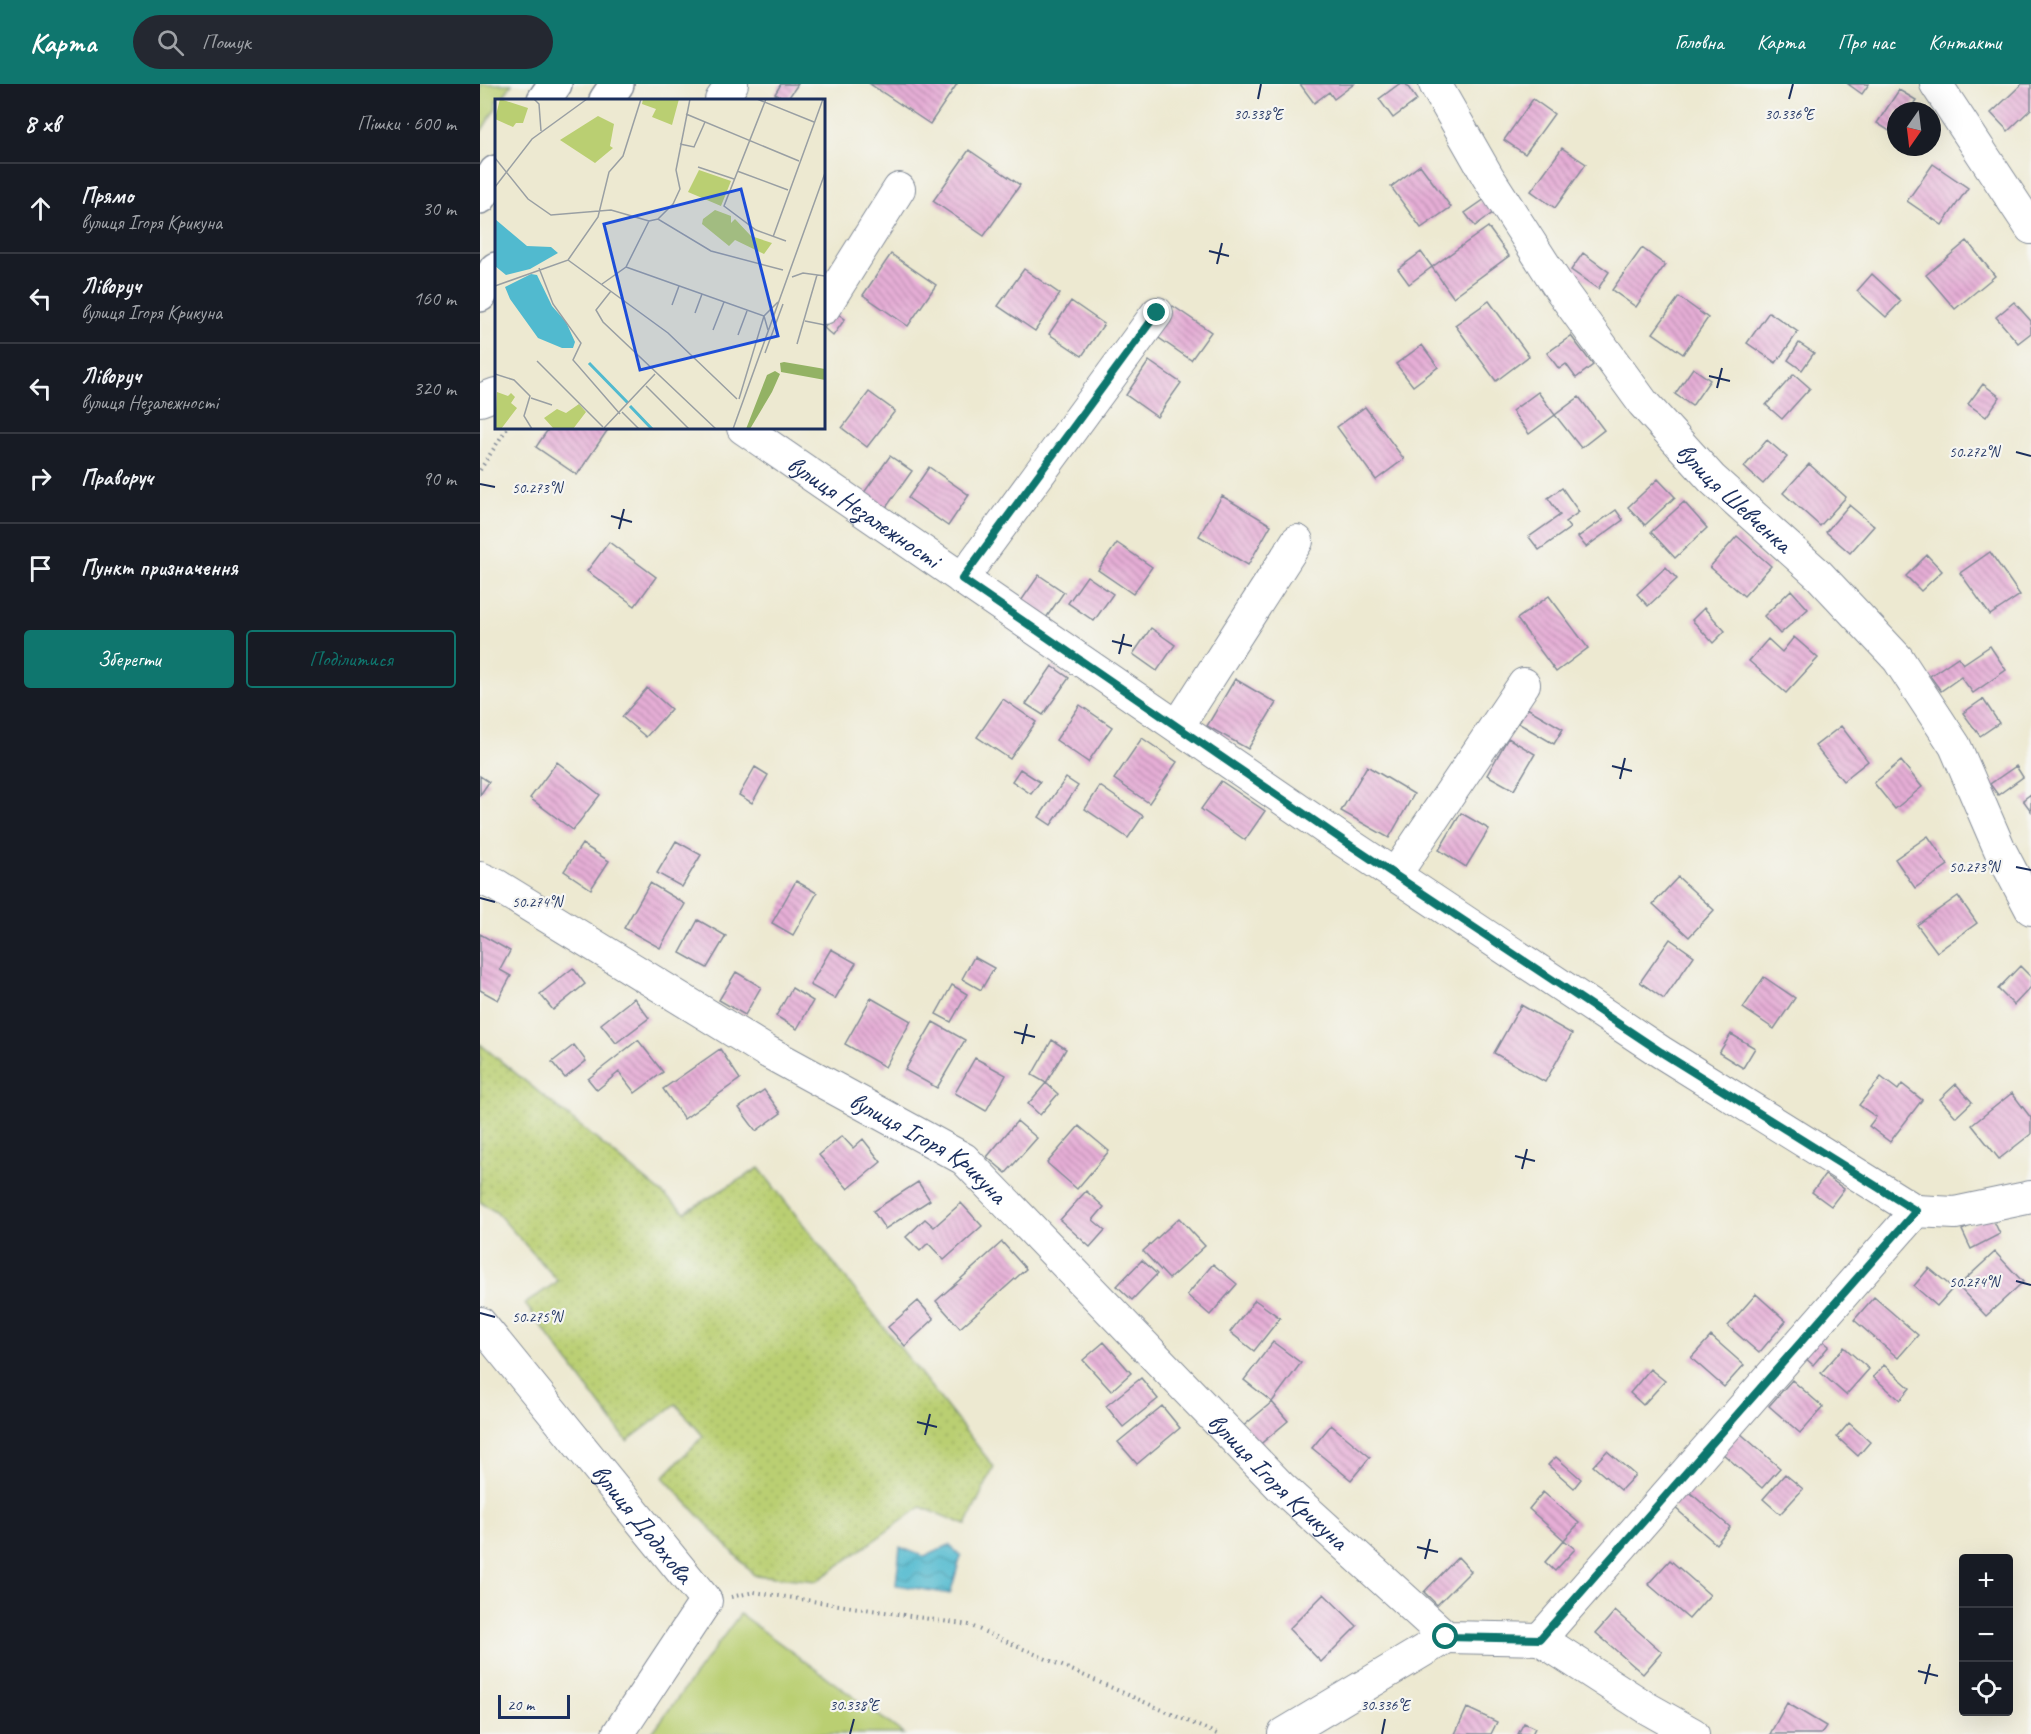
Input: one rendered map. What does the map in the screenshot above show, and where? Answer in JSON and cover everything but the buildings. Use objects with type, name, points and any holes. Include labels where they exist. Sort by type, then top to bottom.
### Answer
[{"type":"highway","points":[[545,99],[555,84]]},
{"type":"highway","points":[[607,99],[617,84]]},
{"type":"highway","points":[[480,196],[495,174]]},
{"type":"highway","points":[[480,295],[495,271]]},
{"type":"street","points":[[722,99],[732,84]]},
{"type":"street","name":"вулиця Шевченка","points":[[1435,84],[1488,177],[1560,289],[1643,404],[1712,479],[1819,575],[1898,659],[1955,746],[2000,850],[2031,909]]},
{"type":"street","points":[[1936,84],[2031,228]]},
{"type":"street","points":[[825,306],[899,189]]},
{"type":"street","points":[[962,579],[1157,313]]},
{"type":"street","points":[[480,400],[495,394]]},
{"type":"street","name":"вулиця Незалежності","points":[[744,429],[1395,875],[1661,1052],[1916,1211]]},
{"type":"street","points":[[1178,726],[1297,542]]},
{"type":"street","points":[[1395,875],[1524,684]]},
{"type":"street","name":"вулиця Ігоря Крикуна","points":[[480,878],[496,885],[766,1051],[964,1159],[1281,1487],[1446,1637]]},
{"type":"street","points":[[1540,1639],[1916,1211],[1955,1213],[2031,1197]]},
{"type":"street","name":"вулиця Додохова","points":[[480,1323],[706,1601],[618,1734]]},
{"type":"street","points":[[1284,1734],[1446,1637],[1540,1639],[1646,1707],[1693,1734]]},
{"type":"path","points":[[480,470],[506,429]]},
{"type":"path","points":[[706,1601],[754,1592],[969,1625],[1217,1734]]},
{"type":"green space","points":[[480,84],[512,84],[502,99],[495,99],[495,110],[480,133]]},
{"type":"green space","points":[[480,1044],[685,1212],[759,1168],[994,1467],[966,1525],[921,1507],[817,1581],[754,1575],[663,1477],[703,1436],[676,1404],[627,1441],[525,1304],[558,1281],[496,1212],[480,1202]]},
{"type":"green space","points":[[740,1614],[904,1734],[651,1734]]},
{"type":"water","points":[[949,1545],[961,1556],[950,1594],[896,1585],[900,1547],[925,1557]]},
{"type":"route","points":[[1157,313],[962,579],[1341,839],[1661,1052],[1916,1211],[1540,1639],[1446,1637]]}]
